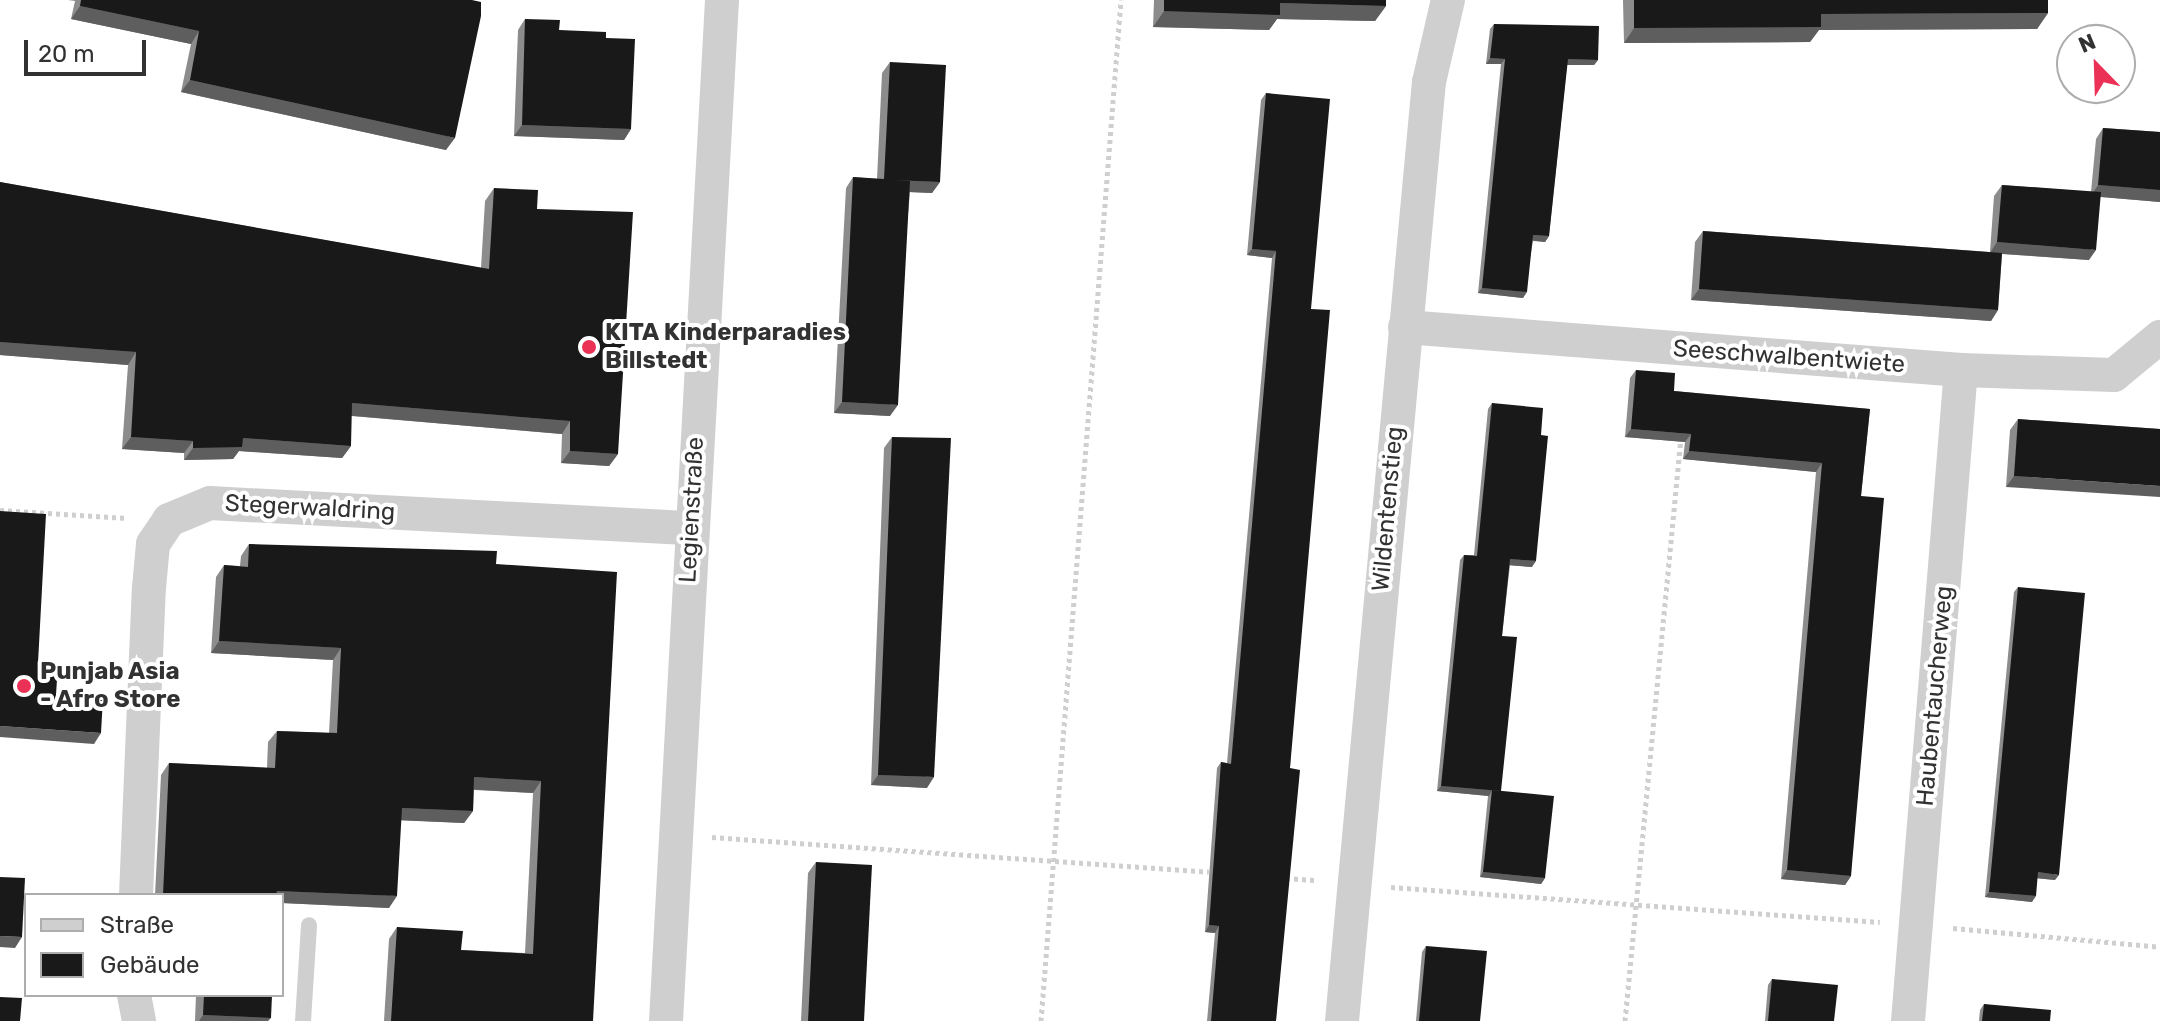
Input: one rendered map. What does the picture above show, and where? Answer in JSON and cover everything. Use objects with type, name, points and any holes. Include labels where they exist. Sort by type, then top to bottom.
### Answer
[{"type":"street","name":"Wildentenstieg","points":[[1342,1021],[1429,82],[1448,0]]},
{"type":"street","name":"Legienstraße","points":[[666,1021],[718,1]]},
{"type":"street","name":"Seeschwalbentwiete","points":[[1405,327],[1961,370],[2114,375],[2160,337]]},
{"type":"street","name":"Haubentaucherweg","points":[[1908,1021],[1961,370]]},
{"type":"street","name":"Stegerwaldring","points":[[169,520],[210,503],[691,528]]},
{"type":"street","points":[[136,893],[149,588],[153,544],[169,520]]},
{"type":"street","points":[[134,997],[139,1021]]},
{"type":"lane","points":[[303,1021],[309,925]]},
{"type":"path","points":[[1041,1021],[1056,861],[1121,0]]},
{"type":"path","points":[[1625,1021],[1682,429]]},
{"type":"path","points":[[0,510],[169,520]]},
{"type":"path","points":[[675,835],[1209,872]]},
{"type":"path","points":[[1286,878],[1917,925],[2160,947]]},
{"type":"building","points":[[81,0],[472,0],[481,2],[481,16],[455,138],[190,80],[199,31],[80,6]]},
{"type":"building","points":[[1164,0],[1386,0],[1386,6],[1280,3],[1280,15],[1164,11]]},
{"type":"building","points":[[1634,0],[2048,0],[2048,13],[1821,14],[1821,27],[1634,28]]},
{"type":"building","points":[[525,19],[560,20],[559,30],[606,32],[606,38],[635,39],[631,129],[522,125]]},
{"type":"building","points":[[1494,24],[1599,26],[1598,60],[1568,59],[1549,236],[1533,235],[1527,292],[1482,288],[1505,59],[1490,58]]},
{"type":"building","points":[[890,62],[946,65],[940,182],[892,180],[910,181],[898,405],[842,402],[853,177],[884,179]]},
{"type":"building","points":[[1266,93],[1330,99],[1311,309],[1330,310],[1290,768],[1300,770],[1276,1021],[1211,1021],[1219,926],[1209,925],[1221,762],[1231,764],[1276,251],[1252,249]]},
{"type":"building","points":[[2103,128],[2160,132],[2160,190],[2098,185]]},
{"type":"building","points":[[0,182],[489,269],[494,188],[538,190],[537,209],[633,212],[618,454],[570,451],[570,421],[352,403],[351,446],[243,438],[242,447],[193,448],[193,441],[131,437],[136,352],[0,342]]},
{"type":"building","points":[[2002,185],[2101,192],[2096,250],[1997,242]]},
{"type":"building","points":[[1703,231],[2002,253],[1998,310],[1699,289]]},
{"type":"building","points":[[1636,370],[1675,373],[1674,391],[1870,409],[1861,496],[1884,498],[1851,876],[1787,870],[1822,463],[1689,451],[1691,434],[1631,429]]},
{"type":"building","points":[[1492,403],[1543,408],[1541,435],[1548,436],[1536,561],[1510,559],[1502,636],[1517,637],[1501,791],[1441,786],[1464,555],[1477,556]]},
{"type":"building","points":[[2018,419],[2160,429],[2160,486],[2014,476]]},
{"type":"building","points":[[892,437],[951,438],[934,777],[878,775]]},
{"type":"building","points":[[0,511],[46,514],[38,663],[58,664],[56,695],[103,698],[101,733],[0,726]]},
{"type":"building","points":[[249,544],[497,551],[496,564],[617,572],[593,1021],[391,1021],[397,927],[463,931],[461,950],[533,954],[541,781],[474,777],[473,811],[402,808],[397,896],[277,891],[163,893],[169,763],[275,768],[277,731],[337,733],[341,648],[219,641],[224,565],[248,567]]},
{"type":"building","points":[[2018,587],[2085,593],[2059,875],[2038,872],[2036,896],[1989,892]]},
{"type":"building","points":[[1492,790],[1554,796],[1545,878],[1483,872]]},
{"type":"building","points":[[816,862],[872,865],[864,1021],[808,1021]]},
{"type":"building","points":[[0,877],[25,878],[22,937],[0,936]]},
{"type":"building","points":[[1426,946],[1487,951],[1480,1021],[1419,1021]]},
{"type":"building","points":[[1772,979],[1838,985],[1834,1021],[1768,1021]]},
{"type":"building","points":[[0,997],[22,998],[20,1021],[0,1021]]},
{"type":"building","points":[[204,997],[272,997],[271,1018],[203,1015]]},
{"type":"building","points":[[1984,1004],[2051,1010],[2050,1021],[1982,1021]]},
{"type":"place","name":"KITA Kinderparadies Billstedt","points":[[589,347]]},
{"type":"place","name":"Punjab Asia - Afro Store","points":[[24,686]]}]
